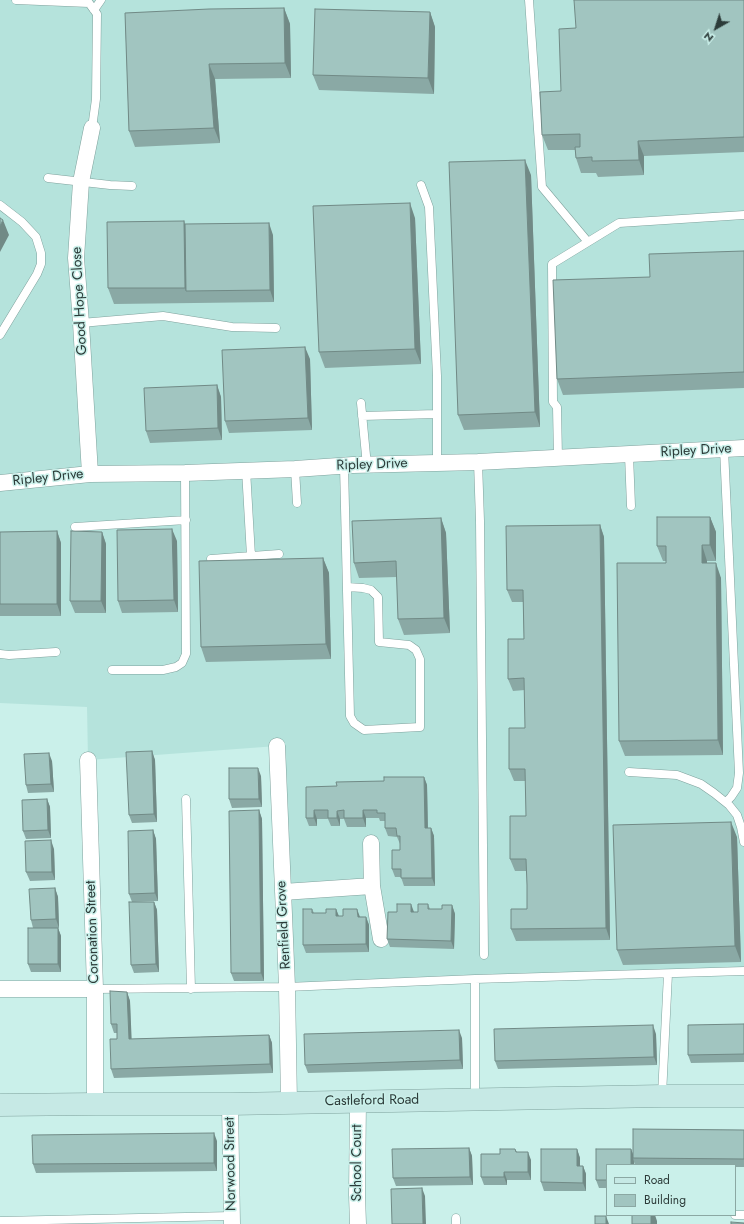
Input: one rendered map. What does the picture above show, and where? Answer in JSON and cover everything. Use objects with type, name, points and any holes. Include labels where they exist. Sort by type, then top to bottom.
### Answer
[{"type":"street","name":"Good Hope Close","points":[[90,474],[76,258],[81,182],[92,128]]},
{"type":"street","name":"Ripley Drive","points":[[0,483],[90,474],[185,473],[478,462],[744,448]]},
{"type":"street","name":"Renfield Grove","points":[[277,746],[287,987],[289,1103]]},
{"type":"street","name":"Coronation Street","points":[[88,760],[95,989],[95,1104]]},
{"type":"street","points":[[370,843],[372,886],[381,939]]},
{"type":"street","points":[[283,892],[372,886]]},
{"type":"street","points":[[0,989],[95,989]]},
{"type":"street","name":"Castleford Road","points":[[0,1105],[230,1104],[662,1096],[744,1096]]},
{"type":"street","name":"School Court","points":[[358,1101],[358,1224]]},
{"type":"street","name":"Norwood Street","points":[[230,1104],[232,1220]]},
{"type":"lane","points":[[16,0],[89,4],[98,14],[96,99],[92,128]]},
{"type":"lane","points":[[94,10],[101,0]]},
{"type":"lane","points":[[529,0],[542,187],[588,242]]},
{"type":"lane","points":[[48,178],[132,186]]},
{"type":"lane","points":[[421,185],[429,206],[437,376],[437,463]]},
{"type":"lane","points":[[0,205],[22,222],[36,237],[41,253],[41,264],[37,274],[0,335]]},
{"type":"lane","points":[[558,458],[558,407],[552,402],[552,264],[619,223],[744,215]]},
{"type":"lane","points":[[81,323],[163,316],[232,327],[276,328]]},
{"type":"lane","points":[[361,403],[367,466]]},
{"type":"lane","points":[[362,416],[437,414]]},
{"type":"lane","points":[[724,449],[739,773],[737,788],[726,802]]},
{"type":"lane","points":[[629,455],[631,506]]},
{"type":"lane","points":[[478,462],[484,955]]},
{"type":"lane","points":[[344,466],[350,716],[354,723],[364,730],[420,727],[420,659],[416,650],[409,645],[379,642],[378,597],[371,590],[347,587]]},
{"type":"lane","points":[[295,469],[297,503]]},
{"type":"lane","points":[[246,470],[251,556]]},
{"type":"lane","points":[[112,670],[163,670],[176,668],[182,663],[186,654],[185,473]]},
{"type":"lane","points":[[75,527],[186,520]]},
{"type":"lane","points":[[211,559],[279,554]]},
{"type":"lane","points":[[0,654],[9,655],[56,652]]},
{"type":"lane","points":[[630,772],[677,775],[701,784],[726,802],[737,815],[744,842]]},
{"type":"lane","points":[[186,799],[191,989]]},
{"type":"lane","points":[[95,989],[287,987],[475,979],[744,971]]},
{"type":"lane","points":[[662,1096],[668,974]]},
{"type":"lane","points":[[475,979],[475,1100]]},
{"type":"lane","points":[[0,1221],[232,1220]]},
{"type":"shaded area","points":[[0,0],[744,0],[744,971],[287,987],[277,746],[88,760],[87,707],[0,703]]},
{"type":"building","points":[[574,0],[744,0],[744,137],[638,141],[639,160],[592,161],[592,157],[576,158],[575,147],[580,147],[580,134],[542,135],[540,92],[561,91],[559,29],[576,28]]},
{"type":"building","points":[[284,8],[285,63],[209,64],[214,128],[129,131],[125,13],[209,9]]},
{"type":"building","points":[[315,9],[430,12],[428,78],[313,75]]},
{"type":"building","points":[[525,160],[535,412],[458,415],[449,162]]},
{"type":"building","points":[[410,203],[415,349],[319,352],[313,206]]},
{"type":"building","points":[[0,218],[3,220],[0,226]]},
{"type":"building","points":[[184,221],[185,288],[108,288],[107,222]]},
{"type":"building","points":[[269,223],[270,290],[186,291],[185,224]]},
{"type":"building","points":[[744,251],[744,372],[557,379],[553,280],[650,277],[649,254]]},
{"type":"building","points":[[305,347],[308,418],[225,421],[222,350]]},
{"type":"building","points":[[217,385],[218,428],[146,431],[144,388]]},
{"type":"building","points":[[657,517],[710,517],[710,545],[702,545],[702,563],[716,563],[718,740],[619,741],[617,563],[666,563],[666,546],[657,546]]},
{"type":"building","points":[[441,518],[444,618],[398,619],[396,561],[354,563],[352,521]]},
{"type":"building","points":[[600,525],[606,928],[511,929],[511,909],[527,909],[527,885],[526,859],[510,859],[510,816],[526,816],[525,769],[509,769],[509,728],[525,728],[524,678],[508,679],[508,639],[524,639],[523,590],[507,590],[506,526]]},
{"type":"building","points":[[172,529],[174,600],[118,601],[117,530]]},
{"type":"building","points":[[57,531],[57,604],[0,604],[0,532]]},
{"type":"building","points":[[71,531],[102,532],[101,601],[70,601]]},
{"type":"building","points":[[323,558],[326,644],[201,647],[199,561]]},
{"type":"building","points":[[152,751],[154,814],[129,815],[126,752]]},
{"type":"building","points":[[49,753],[51,784],[26,785],[24,754]]},
{"type":"building","points":[[229,768],[258,768],[259,799],[229,799]]},
{"type":"building","points":[[384,777],[424,777],[425,828],[431,828],[432,878],[401,878],[401,869],[392,869],[392,850],[400,850],[400,836],[397,836],[396,828],[385,828],[385,813],[377,813],[377,810],[363,810],[363,818],[344,818],[344,810],[337,811],[337,818],[328,818],[328,810],[314,810],[314,818],[306,818],[306,787],[337,786],[336,782],[384,781]]},
{"type":"building","points":[[47,799],[48,830],[23,831],[22,800]]},
{"type":"building","points":[[259,810],[261,973],[231,973],[229,811]]},
{"type":"building","points":[[731,822],[735,946],[617,950],[613,825]]},
{"type":"building","points":[[153,830],[155,893],[129,894],[128,831]]},
{"type":"building","points":[[51,840],[52,872],[26,872],[25,841]]},
{"type":"building","points":[[55,888],[56,919],[31,920],[29,889]]},
{"type":"building","points":[[129,902],[154,902],[156,964],[131,965]]},
{"type":"building","points":[[397,904],[411,904],[411,912],[418,912],[418,904],[428,904],[428,909],[442,909],[442,905],[452,905],[451,941],[387,939],[388,912],[397,912]]},
{"type":"building","points":[[303,909],[312,909],[312,913],[326,913],[326,909],[336,909],[336,916],[343,916],[343,909],[357,909],[358,917],[366,917],[366,944],[303,945]]},
{"type":"building","points":[[28,928],[58,928],[58,964],[28,964]]},
{"type":"building","points":[[110,991],[127,992],[129,1039],[269,1035],[270,1064],[111,1069],[110,1039],[117,1039],[117,1024],[111,1024]]},
{"type":"building","points":[[744,1024],[744,1054],[688,1055],[688,1025]]},
{"type":"building","points":[[653,1025],[654,1057],[495,1061],[494,1029]]},
{"type":"building","points":[[459,1030],[460,1060],[305,1065],[304,1034]]},
{"type":"building","points":[[633,1129],[744,1130],[744,1159],[633,1158]]},
{"type":"building","points":[[214,1133],[214,1163],[33,1164],[32,1135]]},
{"type":"building","points":[[469,1148],[470,1177],[393,1178],[392,1149]]},
{"type":"building","points":[[500,1149],[515,1149],[516,1152],[528,1152],[528,1172],[504,1172],[504,1177],[481,1177],[481,1154],[500,1154]]},
{"type":"building","points":[[541,1149],[577,1149],[577,1166],[583,1166],[583,1183],[541,1182]]},
{"type":"building","points":[[596,1149],[631,1149],[631,1164],[606,1164],[606,1180],[596,1180]]},
{"type":"building","points":[[422,1188],[423,1224],[392,1224],[391,1189]]},
{"type":"building","points":[[595,1216],[606,1216],[606,1224],[595,1224]]},
{"type":"building","points":[[632,1216],[651,1216],[651,1224],[632,1224]]},
{"type":"building","points":[[731,1222],[744,1223],[744,1224],[731,1224]]}]
